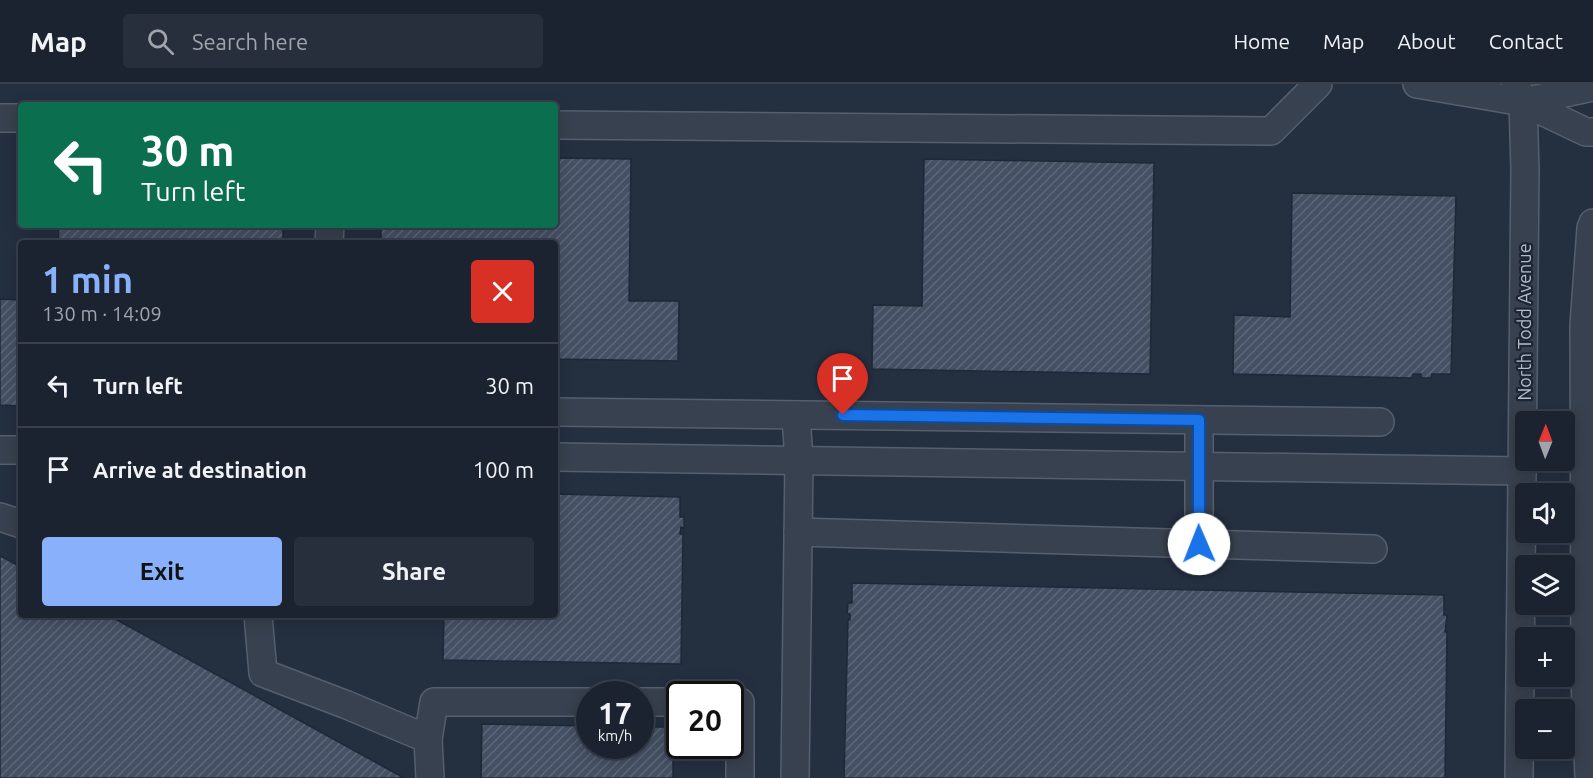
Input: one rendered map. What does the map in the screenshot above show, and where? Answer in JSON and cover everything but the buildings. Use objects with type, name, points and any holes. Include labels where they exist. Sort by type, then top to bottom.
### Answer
[{"type":"street","points":[[558,125],[1270,131],[1318,84]]},
{"type":"street","points":[[1417,84],[1520,93],[1593,87]]},
{"type":"street","points":[[1520,93],[1586,132],[1593,132]]},
{"type":"street","name":"North Todd Avenue","points":[[1520,93],[1525,181],[1523,411]]},
{"type":"street","points":[[0,118],[18,118]]},
{"type":"street","points":[[1589,778],[1585,679],[1584,325],[1593,223]]},
{"type":"street","points":[[558,412],[1380,422]]},
{"type":"street","points":[[795,778],[799,461],[796,415]]},
{"type":"street","points":[[1199,420],[1199,544]]},
{"type":"street","points":[[0,450],[18,450]]},
{"type":"street","points":[[558,457],[1515,471]]},
{"type":"street","name":"North Todd Avenue","points":[[1519,778],[1522,471]]},
{"type":"street","points":[[0,517],[18,523]]},
{"type":"street","points":[[798,532],[1373,549]]},
{"type":"street","points":[[258,618],[263,673],[428,738]]},
{"type":"street","points":[[430,778],[428,738],[434,702],[576,702]]},
{"type":"street","points":[[740,759],[740,778]]},
{"type":"route","points":[[843,415],[1199,420],[1199,544]]}]
